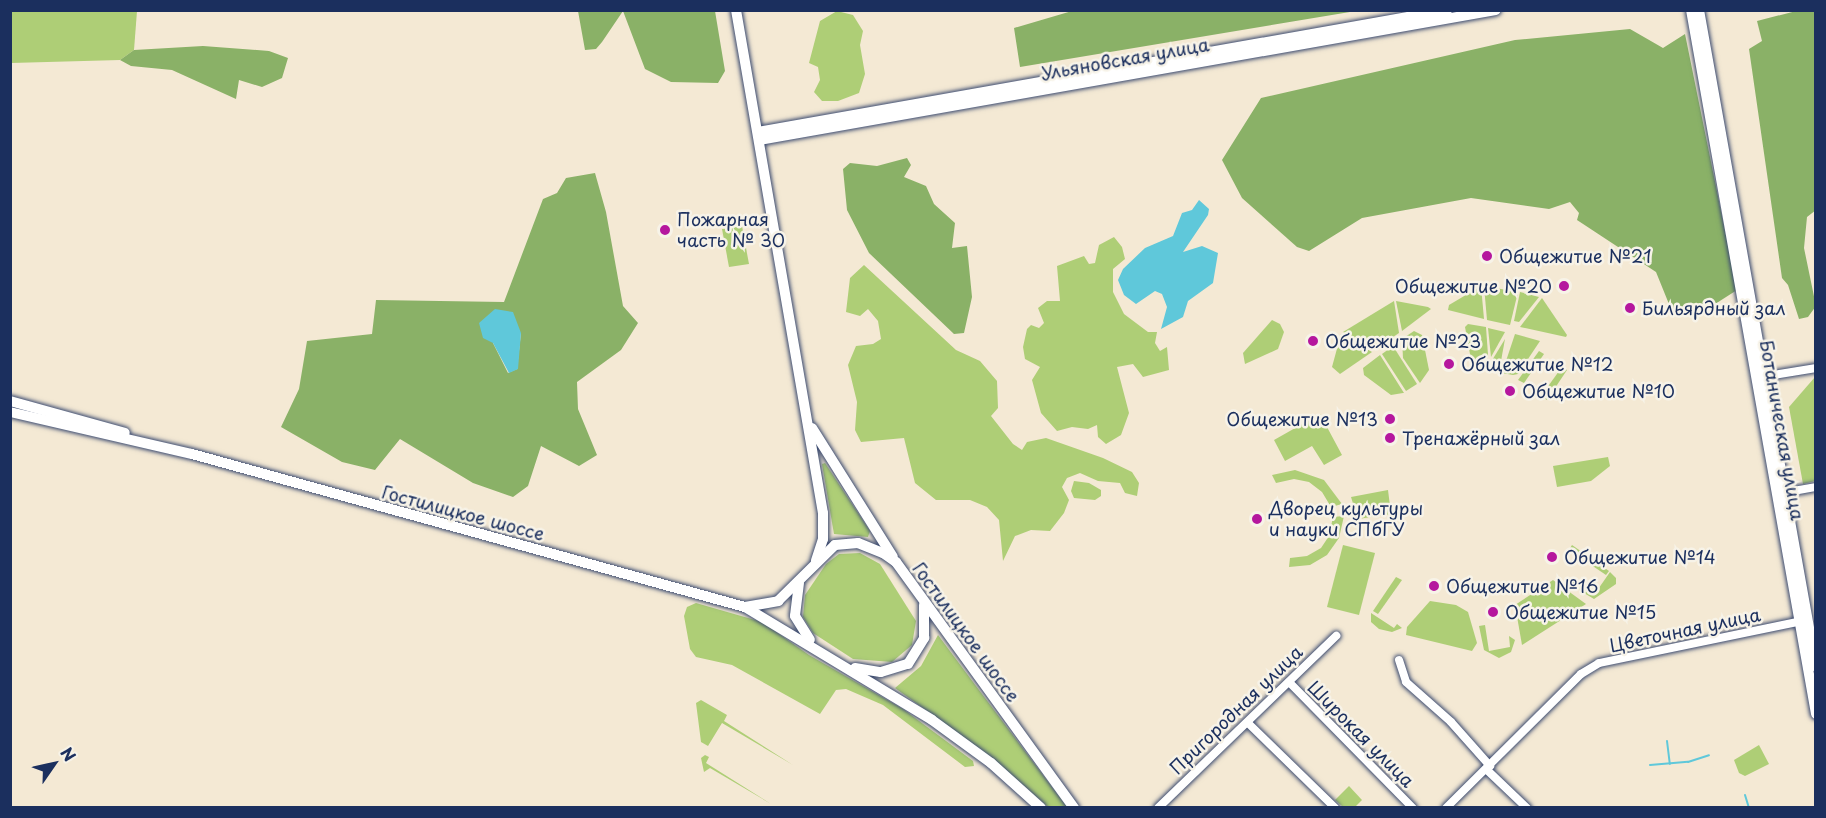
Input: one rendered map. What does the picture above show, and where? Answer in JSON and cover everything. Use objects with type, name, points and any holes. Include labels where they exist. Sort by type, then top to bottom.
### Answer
[{"type":"main road","points":[[736,10],[825,528],[816,561]]},
{"type":"main road","name":"Ульяновская улица","points":[[759,136],[1447,10]]},
{"type":"main road","name":"Ульяновская улица","points":[[759,136],[1496,10]]},
{"type":"main road","name":"Ботаническая улица","points":[[1691,10],[1781,493],[1803,621],[1815,714]]},
{"type":"main road","name":"Ботаническая улица","points":[[1699,10],[1760,378]]},
{"type":"main road","name":"Гостилицкое шоссе","points":[[10,401],[174,449],[745,607],[850,668],[991,763],[1041,807]]},
{"type":"main road","name":"Гостилицкое шоссе","points":[[10,412],[174,449]]},
{"type":"main road","points":[[808,421],[896,562]]},
{"type":"main road","name":"Гостилицкое шоссе","points":[[745,607],[778,601],[800,582],[816,561],[835,545],[858,543],[896,562],[924,605],[1074,807]]},
{"type":"main road","points":[[800,582],[795,616],[798,627],[816,647]]},
{"type":"main road","points":[[850,668],[881,672],[908,664],[924,638],[924,605]]},
{"type":"main road","name":"Ботаническая улица","points":[[1803,621],[1815,667]]},
{"type":"street","points":[[1760,378],[1815,368]]},
{"type":"street","points":[[1781,493],[1815,487]]},
{"type":"street","name":"Цветочная улица","points":[[1446,807],[1581,674],[1599,663],[1803,621]]},
{"type":"street","name":"Пригородная улица","points":[[1158,807],[1336,636]]},
{"type":"street","points":[[1399,660],[1406,682],[1451,722],[1488,767],[1527,807]]},
{"type":"street","name":"Широкая улица","points":[[1289,682],[1413,807]]},
{"type":"street","points":[[1248,723],[1335,807]]},
{"type":"green space","points":[[1800,10],[1815,11],[1816,210],[1807,217],[1804,248],[1816,306],[1808,317],[1799,319],[1788,285],[1782,278],[1749,49],[1762,41],[1757,21]]},
{"type":"green space","points":[[10,11],[137,11],[134,50],[120,60],[11,63]]},
{"type":"green space","points":[[578,11],[623,11],[596,49],[585,50]]},
{"type":"green space","points":[[623,11],[715,11],[725,71],[718,83],[671,82],[645,69]]},
{"type":"green space","points":[[837,11],[853,15],[863,31],[860,45],[865,74],[859,93],[838,101],[822,101],[814,92],[820,80],[818,67],[809,63],[820,21]]},
{"type":"green space","points":[[1072,11],[1356,11],[1020,67],[1014,28]]},
{"type":"green space","points":[[1630,29],[1663,48],[1685,34],[1737,290],[1712,306],[1673,314],[1656,272],[1577,220],[1579,213],[1570,202],[1549,209],[1471,198],[1362,218],[1309,251],[1297,247],[1242,198],[1222,160],[1261,98],[1515,40]]},
{"type":"green space","points":[[203,46],[269,51],[288,58],[282,78],[262,87],[239,80],[236,99],[172,70],[131,66],[120,60],[134,50]]},
{"type":"green space","points":[[907,158],[911,165],[904,177],[926,186],[934,204],[955,223],[952,248],[967,246],[972,297],[964,333],[954,334],[869,253],[847,210],[843,169],[850,163],[877,166]]},
{"type":"green space","points":[[595,173],[606,212],[623,306],[638,323],[621,350],[577,382],[578,409],[597,455],[579,466],[541,446],[528,486],[513,497],[473,483],[400,439],[375,470],[342,462],[281,427],[299,389],[307,341],[372,334],[376,300],[504,302],[543,199],[557,193],[566,178]],"holes":[[[521,333],[517,369],[508,373],[493,343]]]},
{"type":"green space","points":[[742,226],[749,264],[729,267],[722,229]]},
{"type":"green space","points":[[1114,237],[1122,247],[1125,259],[1113,269],[1113,292],[1124,314],[1148,332],[1157,332],[1155,343],[1160,351],[1167,347],[1169,370],[1143,377],[1133,364],[1117,367],[1129,413],[1121,435],[1106,444],[1098,437],[1097,425],[1088,429],[1072,427],[1057,431],[1041,413],[1032,380],[1040,367],[1025,359],[1023,347],[1027,329],[1031,325],[1039,328],[1044,323],[1038,308],[1047,301],[1060,301],[1057,266],[1084,256],[1089,264],[1095,263],[1099,245]]},
{"type":"green space","points":[[864,265],[956,350],[980,361],[997,381],[998,408],[991,416],[1013,444],[1022,450],[1027,442],[1046,438],[1103,458],[1132,472],[1139,483],[1137,496],[1125,493],[1120,483],[1098,481],[1080,473],[1067,478],[1062,487],[1069,500],[1064,513],[1050,531],[1031,530],[1015,536],[1003,561],[999,520],[987,507],[970,500],[936,500],[915,483],[904,438],[861,442],[855,430],[857,402],[848,365],[856,346],[873,344],[881,339],[878,321],[868,309],[860,316],[846,312],[850,278]]},
{"type":"green space","points":[[1481,286],[1484,319],[1448,310],[1449,305]]},
{"type":"green space","points":[[1484,286],[1518,292],[1510,325],[1487,320]]},
{"type":"green space","points":[[1520,292],[1539,297],[1519,322],[1514,321]]},
{"type":"green space","points":[[1542,298],[1567,335],[1566,337],[1520,327]]},
{"type":"green space","points":[[1394,301],[1399,333],[1374,350],[1343,332]]},
{"type":"green space","points":[[1396,301],[1428,307],[1431,309],[1402,331]]},
{"type":"green space","points":[[1272,320],[1280,324],[1284,332],[1278,349],[1245,364],[1243,353]]},
{"type":"green space","points":[[1468,324],[1486,327],[1488,355],[1485,369],[1472,365],[1465,327]]},
{"type":"green space","points":[[1488,328],[1505,332],[1491,357]]},
{"type":"green space","points":[[1414,331],[1422,335],[1429,370],[1420,383],[1403,358],[1402,339]]},
{"type":"green space","points":[[1341,334],[1372,352],[1340,374],[1332,367]]},
{"type":"green space","points":[[1515,334],[1540,341],[1518,374],[1502,373]]},
{"type":"green space","points":[[1505,339],[1499,372],[1494,371],[1491,362]]},
{"type":"green space","points":[[1393,346],[1417,384],[1406,391],[1382,354]]},
{"type":"green space","points":[[1539,351],[1544,354],[1524,383],[1518,380]]},
{"type":"green space","points":[[1380,355],[1404,393],[1391,395],[1364,375],[1363,368]]},
{"type":"green space","points":[[1562,367],[1567,370],[1547,400],[1541,396]]},
{"type":"green space","points":[[1815,377],[1815,481],[1803,484],[1789,407]]},
{"type":"green space","points":[[1320,414],[1342,455],[1324,465],[1312,446],[1285,461],[1274,440]]},
{"type":"green space","points":[[1608,457],[1610,466],[1591,481],[1557,487],[1553,466]]},
{"type":"green space","points":[[825,463],[870,531],[868,537],[834,534],[822,464]]},
{"type":"green space","points":[[1295,470],[1324,480],[1342,504],[1331,507],[1322,492],[1309,482],[1294,479],[1276,483],[1272,475]]},
{"type":"green space","points":[[1074,481],[1089,483],[1101,490],[1101,496],[1095,500],[1074,498],[1071,491]]},
{"type":"green space","points":[[1388,490],[1391,514],[1358,519],[1351,497]]},
{"type":"green space","points":[[1344,516],[1339,538],[1327,555],[1310,565],[1289,567],[1290,558],[1307,556],[1321,548],[1329,536],[1333,517]]},
{"type":"green space","points":[[1343,545],[1375,553],[1359,615],[1327,607]]},
{"type":"green space","points":[[1572,545],[1609,571],[1606,575],[1569,550]]},
{"type":"green space","points":[[860,553],[880,564],[916,621],[912,645],[892,662],[853,659],[813,633],[803,617],[805,595],[826,564],[839,554]]},
{"type":"green space","points":[[1610,572],[1616,578],[1616,584],[1594,599],[1569,584],[1572,580],[1594,595]]},
{"type":"green space","points":[[1396,577],[1402,580],[1378,614],[1373,611]]},
{"type":"green space","points":[[1553,580],[1586,604],[1522,645],[1515,605]]},
{"type":"green space","points":[[1430,601],[1456,605],[1468,612],[1477,643],[1472,651],[1406,635],[1407,627]]},
{"type":"green space","points":[[696,603],[762,622],[809,655],[903,709],[973,761],[974,766],[965,767],[883,705],[846,689],[836,690],[820,714],[732,665],[696,657],[690,649],[684,616],[687,607]]},
{"type":"green space","points":[[1371,613],[1394,628],[1397,624],[1402,628],[1392,632],[1379,629],[1371,622]]},
{"type":"green space","points":[[1485,625],[1489,651],[1510,647],[1509,636],[1515,640],[1511,652],[1499,658],[1484,650],[1479,626]]},
{"type":"green space","points":[[938,635],[1067,807],[1048,807],[990,756],[895,688],[921,666]]},
{"type":"green space","points":[[701,700],[727,715],[724,721],[793,765],[722,723],[708,746],[701,742],[696,703]]},
{"type":"green space","points":[[1759,745],[1769,764],[1745,776],[1739,773],[1734,760]]},
{"type":"green space","points":[[705,755],[709,757],[706,763],[771,804],[710,768],[704,772],[701,758]]},
{"type":"green space","points":[[1349,786],[1362,800],[1355,807],[1343,807],[1335,800]]},
{"type":"water","points":[[1199,200],[1209,209],[1208,215],[1183,252],[1202,246],[1218,253],[1213,283],[1188,301],[1183,317],[1161,329],[1167,307],[1162,294],[1155,291],[1136,304],[1124,295],[1118,280],[1123,269],[1145,248],[1173,236],[1182,213],[1192,210]]},
{"type":"water","points":[[495,309],[513,312],[521,333],[518,369],[509,373],[493,343],[483,338],[479,323]]},
{"type":"waterway","points":[[1667,741],[1670,764]]},
{"type":"waterway","points":[[1650,765],[1688,762],[1709,755]]},
{"type":"waterway","points":[[1745,795],[1749,808]]},
{"type":"place","name":"Пожарная часть № 30","points":[[665,230]]},
{"type":"place","name":"Общежитие №21","points":[[1487,256]]},
{"type":"place","name":"Общежитие №20","points":[[1564,286]]},
{"type":"place","name":"Бильярдный зал","points":[[1630,308]]},
{"type":"place","name":"Общежитие №23","points":[[1313,341]]},
{"type":"place","name":"Общежитие №12","points":[[1449,364]]},
{"type":"place","name":"Общежитие №10","points":[[1510,391]]},
{"type":"place","name":"Общежитие №13","points":[[1390,419]]},
{"type":"place","name":"Тренажёрный зал","points":[[1390,438]]},
{"type":"place","name":"Дворец культуры и науки СПбГУ","points":[[1257,519]]},
{"type":"place","name":"Общежитие №14","points":[[1552,557]]},
{"type":"place","name":"Общежитие №16","points":[[1434,586]]},
{"type":"place","name":"Общежитие №15","points":[[1493,612]]}]
